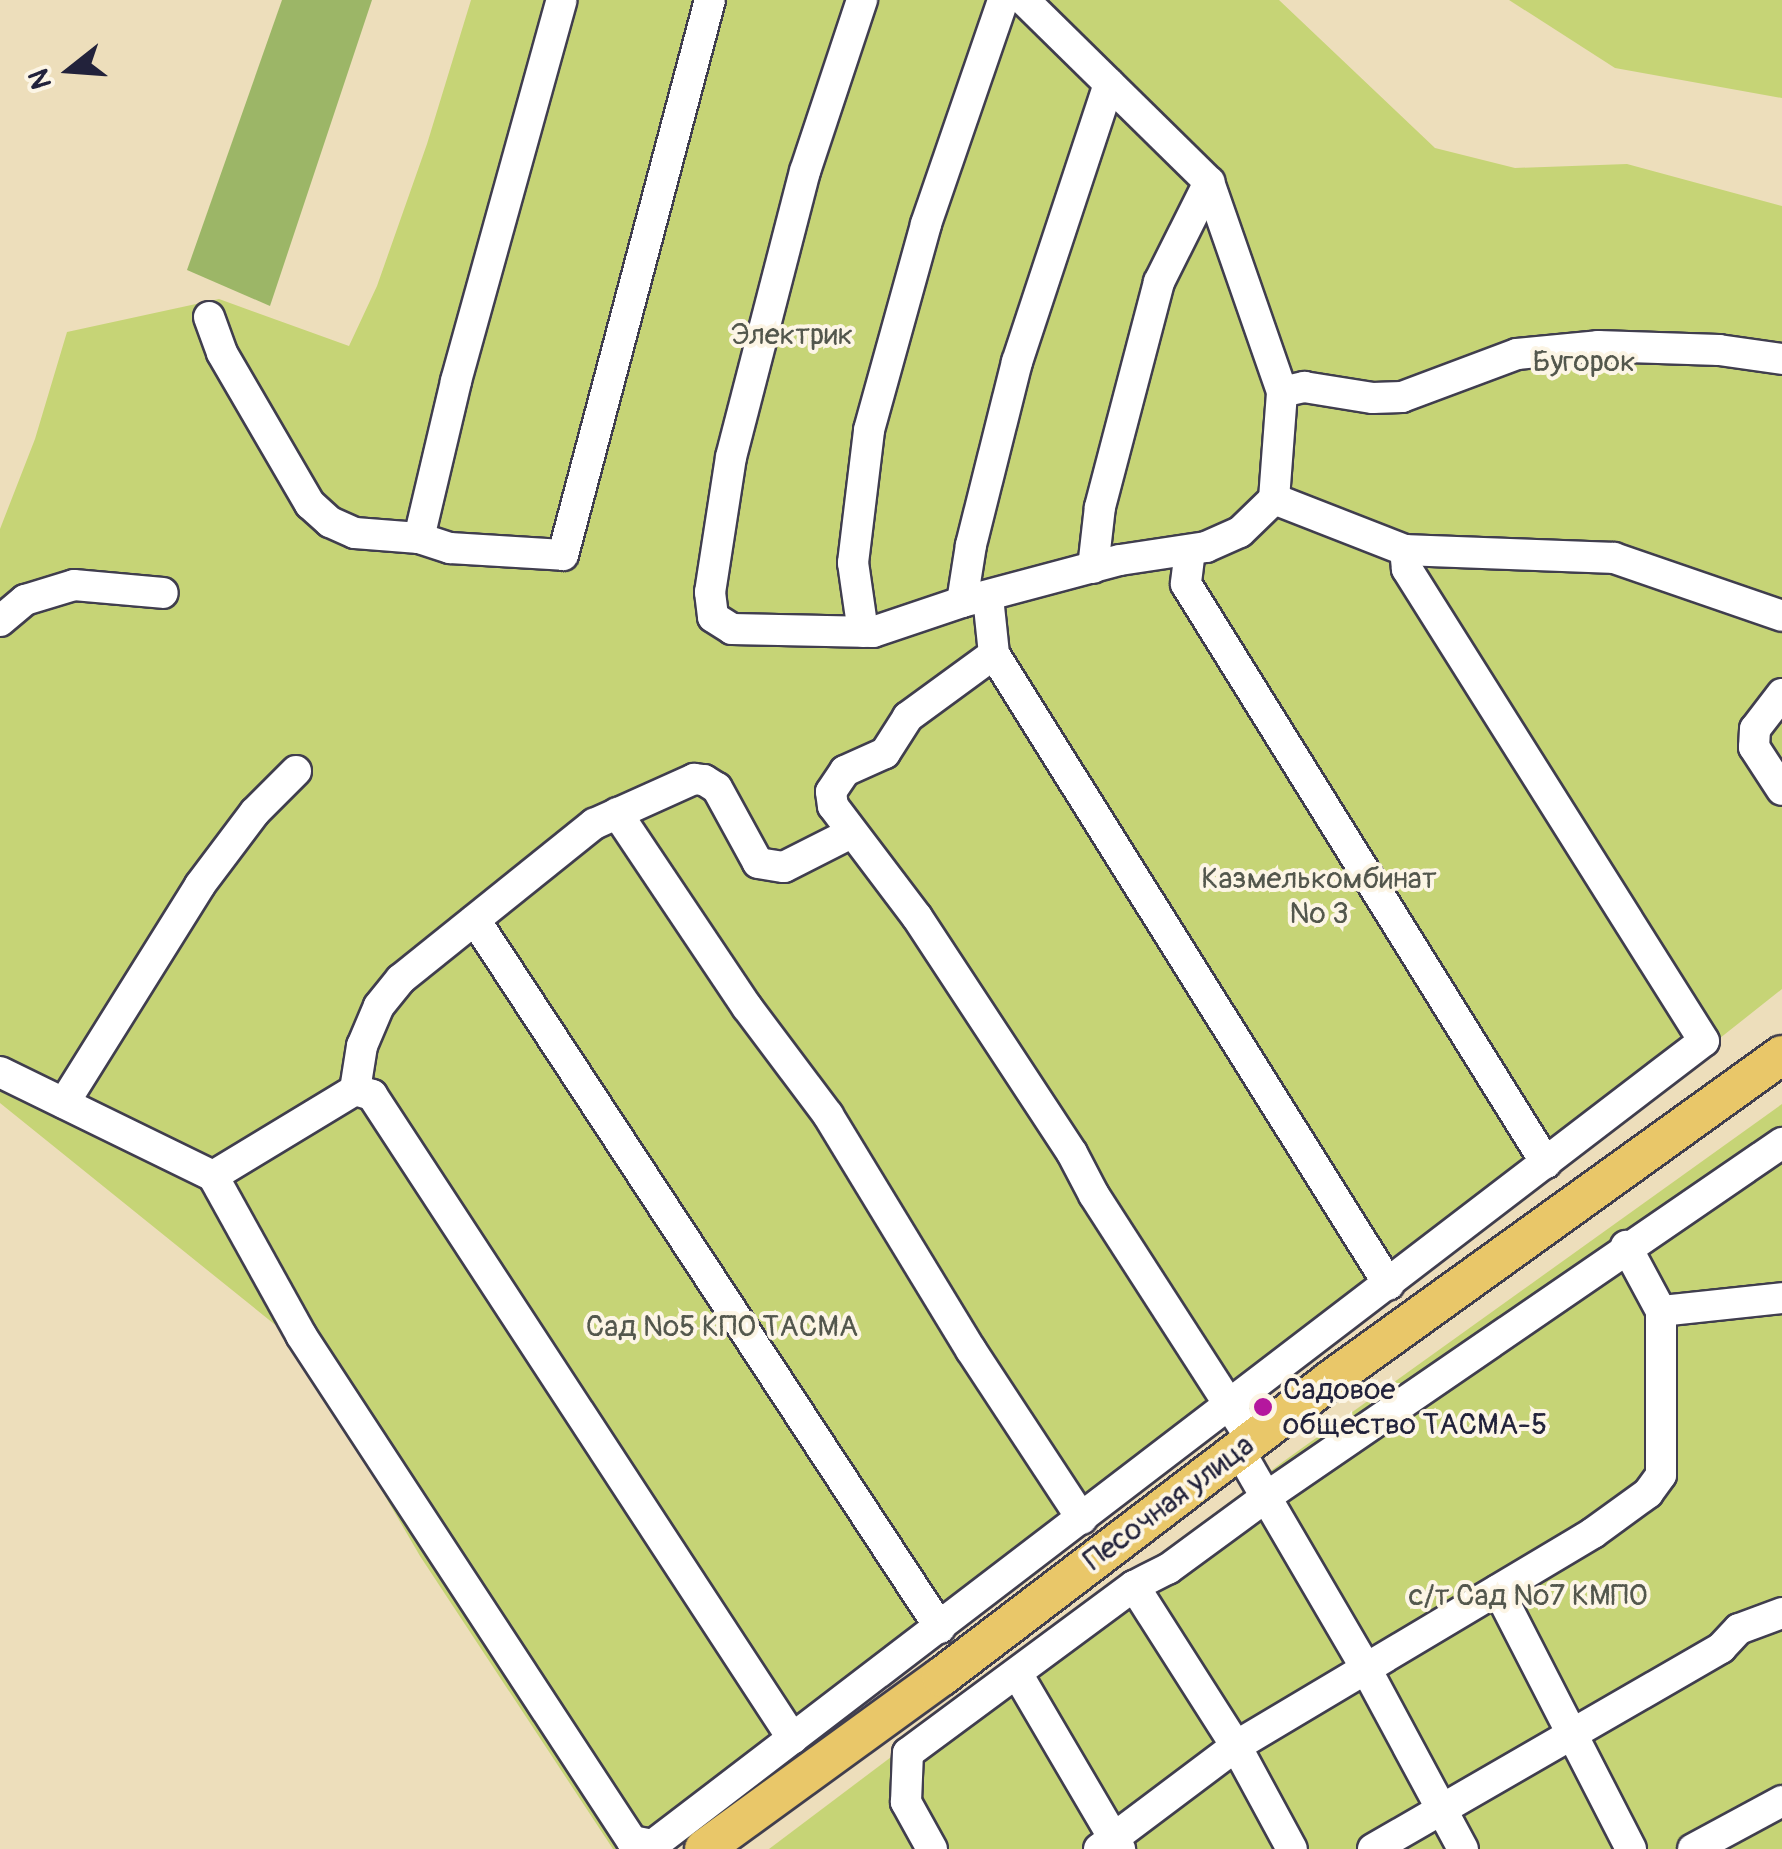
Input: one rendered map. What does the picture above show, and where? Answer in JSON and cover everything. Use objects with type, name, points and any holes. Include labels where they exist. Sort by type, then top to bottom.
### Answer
[{"type":"main road","name":"Песочная улица","points":[[704,1849],[941,1677],[1246,1445],[1782,1055]]},
{"type":"street","points":[[419,538],[456,380],[562,0]]},
{"type":"street","points":[[209,318],[222,354],[310,504],[330,522],[355,533],[419,538],[450,548],[562,555],[710,0]]},
{"type":"street","points":[[862,0],[806,171],[731,457],[710,592],[713,617],[732,629],[864,632],[1093,568],[1190,550],[1240,532],[1274,499],[1282,392],[1209,182],[1024,0]]},
{"type":"street","points":[[864,632],[853,563],[868,430],[926,224],[1002,0]]},
{"type":"street","points":[[1109,84],[1017,362],[975,599],[994,654],[1388,1286]]},
{"type":"street","points":[[1093,568],[1100,508],[1159,282],[1209,182]]},
{"type":"street","points":[[1282,392],[1304,387],[1373,398],[1402,397],[1516,354],[1598,346],[1719,350],[1782,359]]},
{"type":"street","points":[[1274,499],[1405,550],[1614,558],[1782,616]]},
{"type":"street","points":[[1190,550],[1186,584],[1546,1163]]},
{"type":"street","points":[[0,1072],[213,1176],[301,1334],[632,1841],[653,1845],[1226,1405],[1243,1398],[1704,1041],[1407,569],[1405,550]]},
{"type":"street","points":[[0,621],[25,600],[74,585],[164,592]]},
{"type":"street","points":[[994,654],[908,717],[885,753],[837,778],[831,792],[832,806],[916,917],[1062,1137],[1226,1405],[1266,1497],[1364,1666],[1462,1849]]},
{"type":"street","points":[[1782,694],[1755,729],[1754,747],[1782,790]]},
{"type":"street","points":[[64,1104],[200,885],[255,812],[296,772]]},
{"type":"street","points":[[355,1090],[362,1046],[379,1006],[401,979],[594,824],[694,780],[704,780],[717,788],[748,852],[758,864],[784,867],[851,833]]},
{"type":"street","points":[[617,813],[747,1006],[828,1115],[971,1350],[1082,1519]]},
{"type":"street","points":[[475,920],[940,1628]]},
{"type":"street","points":[[213,1176],[355,1090],[372,1094],[793,1739]]},
{"type":"street","points":[[932,1849],[906,1802],[908,1752],[1018,1675],[1134,1586],[1168,1569],[1626,1246],[1782,1144]]},
{"type":"street","points":[[1018,1675],[1111,1845],[1236,1746],[1364,1666],[1594,1533],[1648,1493],[1661,1475],[1661,1311],[1626,1246]]},
{"type":"street","points":[[1661,1311],[1782,1298]]},
{"type":"street","points":[[1134,1586],[1236,1746],[1292,1849]]},
{"type":"street","points":[[1498,1590],[1631,1849]]},
{"type":"street","points":[[1374,1849],[1722,1648],[1739,1629],[1782,1613]]},
{"type":"street","points":[[1693,1849],[1782,1801]]},
{"type":"green space","points":[[282,0],[372,0],[270,306],[187,270]]},
{"type":"green space","points":[[471,0],[1279,0],[1435,148],[1515,168],[1627,164],[1782,206],[1782,989],[1533,1186],[658,1849],[613,1849],[420,1556],[294,1340],[0,1103],[0,529],[35,439],[67,332],[219,299],[349,346],[377,286],[427,144]]},
{"type":"green space","points":[[1509,0],[1782,0],[1782,98],[1615,68]]},
{"type":"green space","name":"с/т Сад №7 КМПО","points":[[1782,1104],[1782,1849],[769,1849],[1284,1461]]},
{"type":"place","name":"Садовое общество ТАСМА-5","points":[[1263,1407]]},
{"type":"park label","name":"Электрик","points":[[792,335]]},
{"type":"park label","name":"Бугорок","points":[[1584,362]]},
{"type":"park label","name":"Казмелькомбинат № 3","points":[[1319,896]]},
{"type":"park label","name":"Сад №5 КПО ТАСМА","points":[[722,1327]]}]
